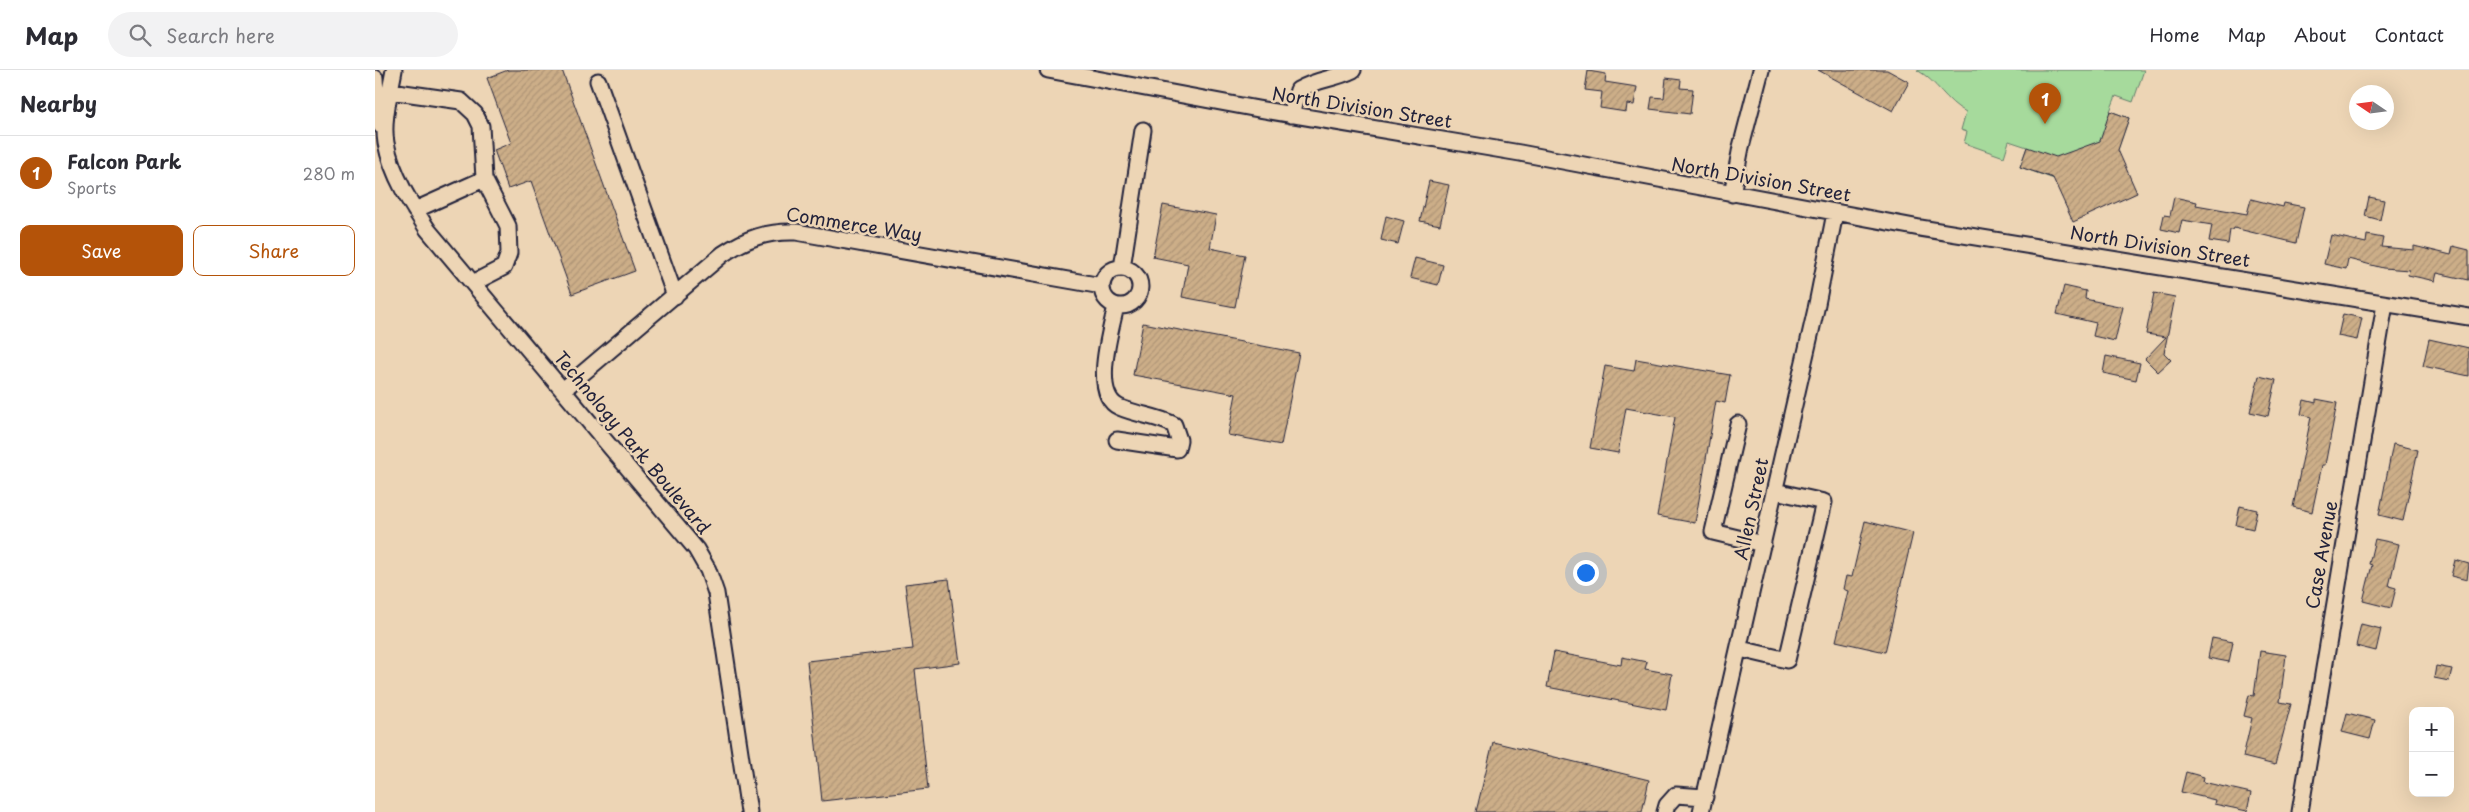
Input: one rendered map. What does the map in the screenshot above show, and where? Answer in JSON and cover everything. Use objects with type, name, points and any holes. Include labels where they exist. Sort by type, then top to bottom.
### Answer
[{"type":"street","name":"Technology Park Boulevard","points":[[386,142],[386,113],[394,70]]},
{"type":"street","name":"North Division Street","points":[[1048,70],[1291,115],[1520,153],[1835,212],[2469,318]]},
{"type":"street","points":[[1291,115],[1298,90],[1312,81],[1340,76],[1353,70]]},
{"type":"street","points":[[1733,194],[1741,147],[1761,70]]},
{"type":"street","name":"Technology Park Boulevard","points":[[375,78],[377,108],[396,172],[415,210],[428,230],[696,549],[708,570],[715,594],[749,812]]},
{"type":"street","points":[[598,81],[675,296]]},
{"type":"street","points":[[390,90],[461,101],[475,114],[481,126],[484,179],[508,226],[509,253],[504,267],[473,283]]},
{"type":"street","points":[[1122,268],[1143,130]]},
{"type":"street","points":[[415,210],[484,179]]},
{"type":"street","name":"Allen Street","points":[[1701,812],[1740,649],[1835,212]]},
{"type":"street","name":"Commerce Way","points":[[563,390],[739,243],[760,234],[777,231],[796,232],[1102,286]]},
{"type":"street","points":[[1122,268],[1134,273],[1138,278],[1140,290],[1134,302],[1122,307],[1116,306],[1105,298],[1102,286],[1107,275],[1122,268]]},
{"type":"street","name":"Case Avenue","points":[[2300,812],[2334,597],[2385,304]]},
{"type":"street","points":[[1116,306],[1103,378],[1106,392],[1116,406],[1134,413],[1164,420],[1174,425],[1179,440],[1177,449],[1117,440]]},
{"type":"street","points":[[1738,424],[1713,532],[1763,544]]},
{"type":"street","points":[[1740,649],[1787,660],[1825,502],[1775,491]]},
{"type":"street","points":[[1665,812],[1667,805],[1676,795],[1705,797]]},
{"type":"green space","points":[[1917,70],[2144,70],[2133,102],[2116,96],[2110,111],[2129,118],[2116,155],[2057,180],[2020,167],[2027,147],[2009,141],[2004,157],[1964,143],[1967,132],[1961,130],[1966,112],[1953,103]]},
{"type":"building","points":[[508,70],[562,70],[635,271],[572,294],[531,181],[508,189],[494,150],[511,143],[487,78]]},
{"type":"building","points":[[1818,70],[1887,70],[1909,82],[1893,111]]},
{"type":"building","points":[[1588,71],[1606,74],[1605,82],[1637,87],[1634,105],[1627,104],[1626,112],[1600,108],[1602,92],[1585,90]]},
{"type":"building","points":[[1666,78],[1681,80],[1680,88],[1693,89],[1690,114],[1650,109],[1652,97],[1664,98]]},
{"type":"building","points":[[2110,111],[2129,118],[2118,150],[2137,193],[2073,222],[2053,178],[2020,167],[2027,147],[2056,157],[2100,141]]},
{"type":"building","points":[[1429,181],[1449,185],[1440,225],[1420,221]]},
{"type":"building","points":[[2174,197],[2197,202],[2196,205],[2247,214],[2251,199],[2283,207],[2284,203],[2304,207],[2296,243],[2234,228],[2230,230],[2228,244],[2209,241],[2212,225],[2182,220],[2179,233],[2161,229],[2164,215],[2170,216]]},
{"type":"building","points":[[2369,197],[2384,200],[2380,220],[2365,216]]},
{"type":"building","points":[[1163,205],[1216,215],[1210,248],[1245,255],[1235,307],[1182,297],[1188,264],[1153,257]]},
{"type":"building","points":[[1386,216],[1404,221],[1398,244],[1381,240]]},
{"type":"building","points":[[2331,235],[2366,243],[2367,235],[2383,238],[2381,247],[2414,250],[2414,246],[2451,255],[2453,246],[2469,250],[2469,280],[2437,273],[2435,281],[2408,275],[2409,270],[2383,268],[2348,259],[2346,269],[2324,264]]},
{"type":"building","points":[[1415,258],[1443,265],[1438,285],[1410,278]]},
{"type":"building","points":[[2064,286],[2086,291],[2085,299],[2123,307],[2115,341],[2093,336],[2096,323],[2057,314]]},
{"type":"building","points":[[2154,293],[2175,297],[2164,353],[2171,360],[2158,372],[2145,359],[2166,337],[2146,334]]},
{"type":"building","points":[[2343,314],[2362,318],[2357,340],[2338,336]]},
{"type":"building","points":[[1143,323],[1299,353],[1281,445],[1228,435],[1236,394],[1133,375]]},
{"type":"building","points":[[2429,339],[2469,348],[2469,376],[2423,366]]},
{"type":"building","points":[[2106,356],[2140,363],[2136,380],[2103,373]]},
{"type":"building","points":[[1636,359],[1730,375],[1725,403],[1716,401],[1695,523],[1657,516],[1675,417],[1626,408],[1618,453],[1590,448],[1605,366],[1634,371]]},
{"type":"building","points":[[2259,376],[2276,380],[2268,416],[2250,412]]},
{"type":"building","points":[[2316,399],[2337,403],[2325,465],[2322,465],[2312,512],[2293,507],[2311,417],[2301,414],[2304,400],[2316,403]]},
{"type":"building","points":[[2393,444],[2418,450],[2403,521],[2379,515]]},
{"type":"building","points":[[2240,506],[2257,510],[2253,529],[2236,525]]},
{"type":"building","points":[[1865,521],[1913,533],[1885,652],[1836,641],[1848,591],[1843,589],[1846,576],[1852,577]]},
{"type":"building","points":[[2375,539],[2399,544],[2389,586],[2396,588],[2391,608],[2363,601],[2372,565],[2369,564]]},
{"type":"building","points":[[2455,560],[2469,564],[2467,580],[2451,576]]},
{"type":"building","points":[[949,579],[960,663],[915,669],[928,789],[822,801],[807,661],[913,649],[905,584]]},
{"type":"building","points":[[2361,624],[2381,629],[2376,651],[2356,646]]},
{"type":"building","points":[[2212,638],[2233,642],[2229,662],[2208,658]]},
{"type":"building","points":[[2260,651],[2286,655],[2280,702],[2291,704],[2275,765],[2243,757],[2252,718],[2244,716],[2249,695],[2254,696]]},
{"type":"building","points":[[1554,652],[1621,665],[1622,657],[1647,662],[1645,669],[1672,674],[1666,710],[1547,687]]},
{"type":"building","points":[[2436,666],[2452,669],[2449,681],[2434,678]]},
{"type":"building","points":[[2347,713],[2375,720],[2370,739],[2342,732]]},
{"type":"building","points":[[1493,742],[1649,780],[1642,812],[1476,812]]},
{"type":"building","points":[[2186,772],[2204,777],[2203,782],[2251,793],[2247,811],[2214,804],[2215,800],[2181,792]]},
{"type":"place","name":"Falcon Park","points":[[2045,124]]}]
